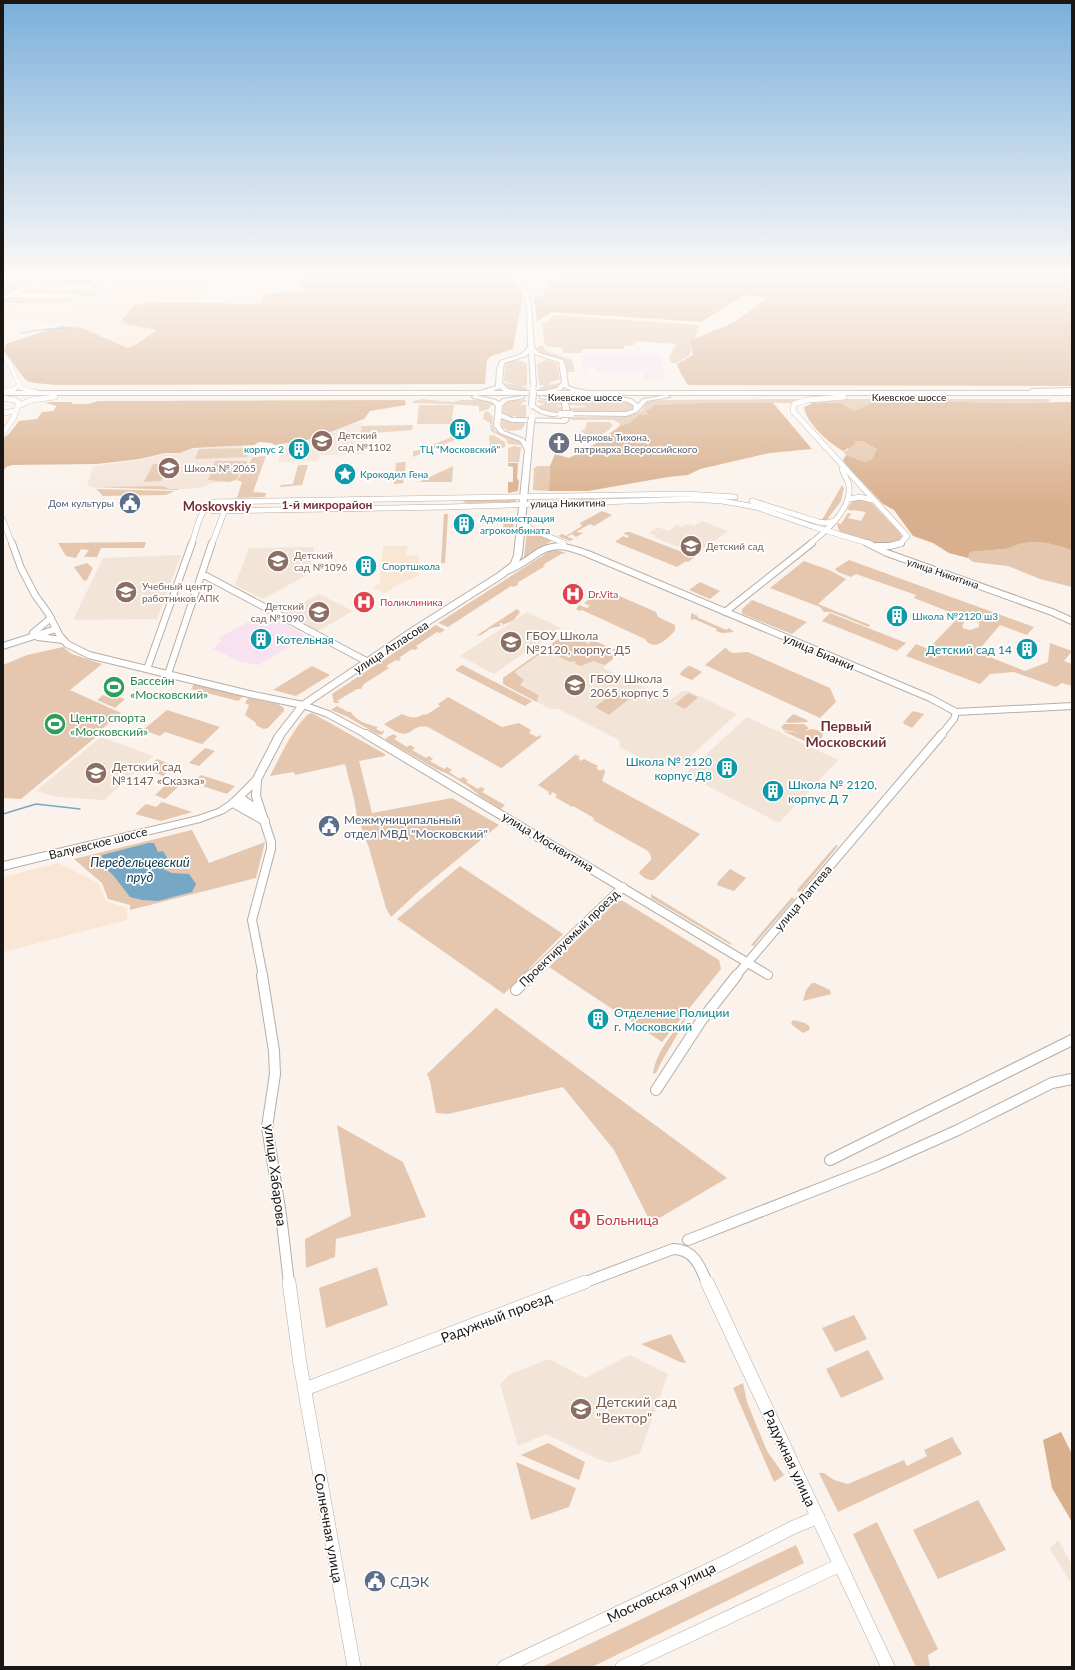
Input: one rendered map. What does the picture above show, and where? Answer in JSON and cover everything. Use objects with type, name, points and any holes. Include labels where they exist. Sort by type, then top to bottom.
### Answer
[{"type":"highway","name":"Киевское шоссе","points":[[3,392],[542,395],[607,397],[1072,397]]},
{"type":"highway","name":"Киевское шоссе","points":[[542,395],[592,393],[1072,393]]},
{"type":"highway","name":"Киевское шоссе","points":[[3,397],[475,395]]},
{"type":"main road","points":[[475,395],[493,390],[500,384],[501,364],[506,360],[526,352]]},
{"type":"main road","name":"улица Атласова","points":[[192,821],[221,811],[237,800],[257,780],[280,735],[303,705],[506,571],[517,558],[529,451],[533,385],[531,352]]},
{"type":"main road","points":[[535,352],[537,354],[559,360],[562,364],[564,384],[566,388],[592,393]]},
{"type":"main road","points":[[506,360],[521,359],[527,361],[532,367],[538,362],[547,359],[554,360],[562,364]]},
{"type":"main road","points":[[500,384],[506,390],[522,395]]},
{"type":"main road","points":[[542,395],[559,389],[564,384]]},
{"type":"main road","points":[[992,393],[1072,390]]},
{"type":"main road","points":[[475,395],[493,400],[499,405]]},
{"type":"main road","points":[[522,395],[504,401],[499,405],[497,425],[499,430],[522,440],[529,451]]},
{"type":"main road","points":[[498,414],[504,418],[512,420],[566,421],[564,414],[566,404],[564,401],[542,395]]},
{"type":"main road","points":[[607,397],[632,401],[638,406],[635,411]]},
{"type":"main road","points":[[499,430],[511,433],[522,431],[531,421],[542,415],[618,414],[635,411],[645,400],[667,397]]},
{"type":"main road","points":[[532,405],[540,412],[564,414]]},
{"type":"main road","name":"Валуевское шоссе","points":[[3,866],[192,821]]},
{"type":"street","points":[[3,355],[9,363],[21,388],[25,391],[40,393]]},
{"type":"street","points":[[3,392],[14,389],[19,384]]},
{"type":"street","points":[[3,397],[19,403],[13,419],[3,433]]},
{"type":"street","points":[[3,413],[17,408],[24,402],[55,397]]},
{"type":"street","points":[[844,397],[807,400],[794,404],[793,408],[794,412],[839,463],[907,536],[903,543],[892,547],[871,544]]},
{"type":"street","points":[[725,612],[819,537],[834,521],[849,499],[849,486],[839,463]]},
{"type":"street","name":"улица Никитина","points":[[834,521],[827,523],[819,522],[767,504],[724,495],[688,494],[229,501],[212,502],[207,505],[205,509],[210,511],[225,511],[442,507],[689,499],[728,502],[756,507],[814,527],[871,544],[888,553],[1052,612],[1072,621]]},
{"type":"street","name":"улица Никитина","points":[[610,495],[617,498],[613,502]]},
{"type":"street","points":[[442,507],[445,505],[446,499],[443,497]]},
{"type":"street","points":[[468,506],[461,503],[460,500],[473,497]]},
{"type":"street","points":[[849,499],[860,497],[873,501]]},
{"type":"street","points":[[168,674],[201,576],[229,501]]},
{"type":"street","points":[[147,669],[205,509]]},
{"type":"street","points":[[3,520],[21,568],[63,640]]},
{"type":"street","points":[[834,521],[836,528],[847,537]]},
{"type":"street","name":"улица Бианки","points":[[521,522],[533,530],[574,549],[930,698],[956,712]]},
{"type":"street","points":[[814,527],[820,526],[821,524],[819,522]]},
{"type":"street","points":[[814,527],[818,531],[819,537]]},
{"type":"street","points":[[819,537],[838,534]]},
{"type":"street","name":"улица Бианки","points":[[506,571],[514,569],[550,545],[574,549]]},
{"type":"street","points":[[201,576],[206,576],[368,662]]},
{"type":"street","points":[[24,639],[51,618]]},
{"type":"street","points":[[3,646],[56,628]]},
{"type":"street","points":[[24,639],[41,637],[63,640]]},
{"type":"street","name":"улица Москвитина","points":[[63,640],[89,655],[303,705],[328,714],[351,725],[768,975]]},
{"type":"street","points":[[956,712],[1072,706]]},
{"type":"street","name":"улица Лаптева","points":[[656,1090],[701,1021],[748,962],[950,724],[954,719],[956,712]]},
{"type":"street","name":"улица Хабарова","points":[[257,780],[256,796],[271,842],[271,849],[252,920],[265,989],[276,1074],[267,1127],[305,1389]]},
{"type":"street","points":[[237,800],[265,821]]},
{"type":"street","name":"Проектируемый проезд","points":[[516,990],[623,887]]},
{"type":"street","points":[[830,1160],[1072,1040]]},
{"type":"street","points":[[688,1246],[958,1130],[1052,1083],[1072,1079]]},
{"type":"street","name":"Радужный проезд","points":[[305,1389],[668,1251],[688,1246]]},
{"type":"street","name":"Радужная улица","points":[[688,1246],[696,1259],[888,1667]]},
{"type":"street","name":"Солнечная улица","points":[[305,1389],[354,1667]]},
{"type":"street","name":"Московская улица","points":[[504,1667],[794,1527],[818,1518]]},
{"type":"street","points":[[622,1667],[840,1565]]},
{"type":"shaded area","points":[[5,352],[504,352],[491,356],[487,360],[485,384],[57,385],[34,383],[27,381]]},
{"type":"shaded area","points":[[539,352],[549,352],[572,360],[575,372],[567,372],[566,364],[563,360]]},
{"type":"shaded area","points":[[564,352],[581,352],[581,353]]},
{"type":"shaded area","points":[[672,352],[691,352],[690,355],[677,363],[671,363],[669,357]]},
{"type":"shaded area","points":[[693,352],[1072,352],[1072,386],[688,385],[677,364],[693,355]]},
{"type":"shaded area","points":[[582,355],[660,355],[665,380],[645,380],[643,372],[596,372],[596,367],[587,367],[587,372],[582,372]]},
{"type":"shaded area","points":[[547,360],[557,363],[560,379],[551,382],[548,385],[559,383],[560,386],[553,390],[538,390],[545,385],[539,385],[537,364]]},
{"type":"shaded area","points":[[509,361],[523,361],[527,364],[527,385],[521,386],[527,388],[527,390],[513,390],[504,386],[505,383],[517,385],[504,381],[505,365]]},
{"type":"shaded area","points":[[421,399],[454,402],[460,400],[485,400],[492,402],[493,405],[490,406],[489,409],[479,412],[479,406],[413,403],[413,401]]},
{"type":"shaded area","points":[[1049,399],[1050,401],[993,403],[941,401],[872,403],[854,411],[841,403],[699,403],[655,405],[646,411],[649,415],[639,415],[628,425],[620,426],[619,423],[613,420],[571,420],[569,417],[628,416],[641,411],[647,402],[658,400]]},
{"type":"shaded area","points":[[405,400],[406,405],[370,411],[364,419],[297,443],[275,445],[271,443],[259,442],[254,445],[193,448],[179,453],[165,453],[140,459],[97,464],[12,465],[6,467],[3,471],[3,438],[9,434],[19,421],[37,419],[42,412],[53,411],[57,406],[46,403],[49,402],[88,404],[98,401]]},
{"type":"shaded area","points":[[511,400],[527,400],[520,405],[526,405],[526,418],[516,418],[516,416],[513,416],[512,419],[502,415],[504,403]]},
{"type":"shaded area","points":[[538,400],[561,402],[563,405],[554,406],[563,407],[563,412],[542,411],[538,406],[545,404],[538,402]]},
{"type":"shaded area","points":[[564,400],[622,401],[629,402],[634,406],[632,410],[625,412],[574,412],[574,410],[573,413],[569,411],[569,408],[586,406],[569,405]]},
{"type":"shaded area","points":[[941,401],[993,403],[1072,402],[1072,550],[1047,543],[1035,542],[1023,543],[1005,549],[970,552],[968,558],[949,553],[933,543],[913,536],[894,510],[883,504],[843,460],[846,455],[865,462],[872,459],[877,449],[863,441],[856,441],[854,445],[843,451],[819,432],[809,420],[804,407],[813,403],[841,403],[854,411],[872,403]]},
{"type":"shaded area","points":[[699,403],[773,403],[812,449],[770,453],[700,469],[688,475],[588,491],[549,491],[550,466],[555,454],[569,458],[595,444],[620,426],[628,424],[639,415],[648,415],[646,411],[655,405]]},
{"type":"shaded area","points":[[419,405],[454,405],[452,419],[457,422],[452,424],[417,424]]},
{"type":"shaded area","points":[[488,411],[493,417],[492,426],[495,431],[517,439],[522,445],[508,444],[506,439],[491,431],[490,423],[483,419],[484,413]]},
{"type":"shaded area","points":[[502,419],[525,421],[525,424],[521,430],[509,431],[502,427]]},
{"type":"shaded area","points":[[587,422],[609,422],[613,425],[606,432],[598,436],[590,436],[581,431],[585,429]]},
{"type":"shaded area","name":"Детский сад №1102","points":[[361,423],[362,434],[367,443],[365,454],[320,455],[318,461],[278,462],[283,444],[280,443],[322,429]]},
{"type":"shaded area","points":[[413,425],[412,430],[362,434],[361,426]]},
{"type":"shaded area","points":[[461,433],[462,437],[413,457],[413,451],[420,450]]},
{"type":"shaded area","points":[[493,435],[505,442],[505,447],[490,451],[489,436]]},
{"type":"shaded area","points":[[856,441],[863,441],[877,449],[872,459],[865,462],[846,455],[843,451],[848,450],[848,447]]},
{"type":"shaded area","name":"Школа № 2065","points":[[256,446],[253,456],[247,462],[247,467],[242,470],[237,480],[210,483],[204,487],[190,489],[170,489],[162,486],[92,487],[87,484],[94,466],[141,460],[192,449]]},
{"type":"shaded area","points":[[514,446],[521,447],[519,462],[508,462],[508,448]]},
{"type":"shaded area","points":[[250,448],[247,457],[195,459],[199,449]]},
{"type":"shaded area","points":[[266,456],[253,492],[266,493],[265,497],[237,498],[242,482],[237,480],[253,457]]},
{"type":"shaded area","points":[[215,461],[248,461],[245,468],[242,469],[236,480],[229,482],[208,480]]},
{"type":"shaded area","points":[[406,462],[403,483],[394,484],[396,463]]},
{"type":"shaded area","points":[[508,463],[518,463],[517,478],[519,481],[518,491],[508,493],[508,482],[513,482],[513,467],[508,466]]},
{"type":"shaded area","points":[[153,464],[170,464],[161,481],[144,482]]},
{"type":"shaded area","points":[[298,465],[308,465],[302,485],[280,487],[281,485],[293,484]]},
{"type":"shaded area","points":[[453,466],[452,482],[419,482]]},
{"type":"shaded area","points":[[538,466],[550,466],[549,491],[533,490],[534,468]]},
{"type":"shaded area","points":[[842,485],[844,488],[841,501],[826,521],[822,520]]},
{"type":"shaded area","points":[[162,486],[170,489],[179,489],[178,490],[92,487]]},
{"type":"shaded area","points":[[96,489],[175,491],[166,495],[103,496]]},
{"type":"shaded area","points":[[465,499],[516,499],[516,502],[468,503],[463,502]]},
{"type":"shaded area","points":[[854,499],[869,500],[901,534],[902,537],[897,541],[882,544],[863,540],[840,532],[837,523],[841,524],[848,513],[851,514],[848,518],[861,521],[866,512],[847,509]]},
{"type":"shaded area","points":[[602,511],[612,515],[594,526],[590,524],[576,532],[583,533],[576,537],[572,534],[567,537],[574,539],[570,541],[558,536],[562,534],[566,536],[582,526],[580,523]]},
{"type":"shaded area","points":[[444,514],[448,514],[445,563],[441,563]]},
{"type":"shaded area","points":[[504,516],[514,520],[513,532],[503,532]]},
{"type":"shaded area","name":"Детский сад","points":[[702,521],[728,531],[696,554],[654,537],[656,536],[649,533],[658,527],[668,531],[677,525],[682,527],[688,524],[694,526]]},
{"type":"shaded area","points":[[527,530],[553,540],[524,558]]},
{"type":"shaded area","points":[[626,532],[630,532],[695,557],[677,567],[615,542],[623,536],[627,538],[629,536],[624,534]]},
{"type":"shaded area","points":[[146,542],[144,548],[101,548],[97,557],[84,557],[89,550],[81,549],[76,558],[66,556],[58,543]]},
{"type":"shaded area","points":[[1023,543],[1047,543],[1072,550],[1072,587],[1040,579],[1008,566],[973,562],[968,558],[970,552],[1005,549]]},
{"type":"shaded area","points":[[383,546],[408,546],[406,555],[419,556],[419,562],[421,562],[418,571],[419,576],[403,582],[385,593],[373,588],[380,583]]},
{"type":"shaded area","name":"Детский сад №1096","points":[[314,547],[309,574],[263,599],[235,585],[249,548]]},
{"type":"shaded area","points":[[553,549],[566,553],[561,554],[543,565],[545,566],[517,583],[519,584],[514,587],[511,586],[448,627],[438,623]]},
{"type":"shaded area","name":"Учебный центр работников АПК","points":[[181,555],[157,619],[73,620],[103,558]]},
{"type":"shaded area","points":[[849,560],[1034,627],[1027,635],[1000,625],[977,652],[1025,671],[1048,662],[1050,643],[1072,651],[1064,661],[1072,664],[1072,686],[1062,683],[1056,687],[1014,672],[990,674],[980,684],[906,656],[916,644],[928,649],[960,616],[914,598],[916,595],[856,574],[851,577],[838,572],[835,569]],"holes":[[[967,617],[979,623],[979,627],[970,630],[964,629],[962,626]]]},
{"type":"shaded area","points":[[804,561],[829,570],[846,579],[818,604],[870,625],[869,627],[831,612],[824,612],[820,607],[770,588]]},
{"type":"shaded area","points":[[87,563],[93,568],[87,580],[84,581],[74,567]]},
{"type":"shaded area","points":[[700,582],[720,591],[710,599],[689,590]]},
{"type":"shaded area","name":"Детский сад №1090","points":[[319,594],[353,611],[318,631],[284,613]]},
{"type":"shaded area","points":[[617,595],[656,612],[658,617],[675,625],[675,631],[661,643],[653,645],[645,639],[582,610],[580,611],[576,609],[579,605],[587,608],[590,606],[584,603],[594,596]]},
{"type":"shaded area","points":[[752,600],[807,622],[792,634],[742,614],[742,609]]},
{"type":"shaded area","points":[[517,609],[520,612],[514,620],[503,625],[502,623],[499,623],[501,626],[491,628],[481,635],[476,636]]},
{"type":"shaded area","name":"ГБОУ Школа №2120, корпус Д5","points":[[527,612],[561,628],[494,674],[460,656]]},
{"type":"shaded area","points":[[691,613],[726,630],[729,628],[734,632],[722,633],[716,631],[717,629],[694,619],[691,620]]},
{"type":"shaded area","points":[[830,613],[906,643],[897,651],[822,621]]},
{"type":"shaded area","points":[[269,615],[307,636],[259,665],[241,662],[213,649],[221,641],[218,638],[252,620],[257,623]]},
{"type":"shaded area","points":[[436,625],[445,630],[440,633],[437,632],[416,646],[418,648],[415,650],[412,649],[399,658],[401,659],[399,661],[396,660],[386,666],[389,668],[364,684],[361,689],[357,689],[337,701],[340,703],[334,703],[332,694]]},
{"type":"shaded area","points":[[567,633],[613,655],[613,659],[603,668],[670,700],[682,691],[688,691],[737,714],[676,769],[668,765],[656,766],[620,747],[619,740],[558,709],[551,709],[510,688],[503,678]]},
{"type":"shaded area","points":[[567,633],[591,645],[589,643],[590,639],[616,650],[609,652],[604,650],[613,655],[613,659],[605,665],[593,661],[581,666],[575,664],[576,661],[570,662],[546,650],[517,670],[515,673],[524,680],[520,685],[538,695],[537,702],[503,684],[503,678]]},
{"type":"shaded area","name":"Центр спорта «Московский»","points":[[63,647],[72,654],[102,664],[70,690],[121,713],[95,735],[97,736],[21,799],[3,798],[3,665],[27,655]]},
{"type":"shaded area","points":[[725,648],[733,653],[748,652],[830,688],[836,702],[820,718],[705,665]]},
{"type":"shaded area","points":[[462,665],[532,701],[525,706],[455,670]]},
{"type":"shaded area","points":[[312,666],[330,675],[296,696],[273,690]]},
{"type":"shaded area","points":[[688,666],[702,672],[692,680],[680,675],[681,672]]},
{"type":"shaded area","points":[[195,683],[245,695],[238,701],[191,689]]},
{"type":"shaded area","points":[[614,692],[629,699],[609,715],[595,707]]},
{"type":"shaded area","points":[[688,693],[698,697],[685,709],[675,704]]},
{"type":"shaded area","points":[[111,694],[125,699],[115,708],[97,700],[103,695],[108,697]]},
{"type":"shaded area","points":[[448,697],[502,727],[519,723],[531,730],[529,733],[537,737],[540,735],[541,737],[501,768],[428,727],[416,728],[406,734],[394,730],[384,724],[402,714],[413,717],[418,717],[424,714],[426,715],[440,706],[438,704]]},
{"type":"shaded area","points":[[248,698],[278,704],[284,708],[284,711],[268,728],[264,729],[257,726],[255,722],[245,715],[249,705],[245,703]]},
{"type":"shaded area","points":[[337,706],[351,712],[356,718],[363,722],[378,727],[376,729],[382,732],[384,730],[384,732],[381,735],[377,734],[346,716],[331,710]]},
{"type":"shaded area","points":[[167,710],[220,727],[202,744],[165,732],[160,736],[143,730]]},
{"type":"shaded area","points":[[913,711],[924,714],[912,728],[903,722]]},
{"type":"shaded area","points":[[312,713],[385,754],[385,756],[359,761],[372,813],[452,798],[499,825],[419,891],[391,917],[386,908],[369,848],[357,816],[345,764],[295,775],[294,772],[270,776],[295,730],[307,716]]},
{"type":"shaded area","points":[[793,714],[807,720],[808,722],[785,722]]},
{"type":"shaded area","points":[[747,717],[838,760],[779,823],[685,774]]},
{"type":"shaded area","points":[[784,724],[804,724],[809,728],[805,731],[812,729],[821,731],[823,735],[817,747],[783,731],[801,733],[784,730],[781,727]]},
{"type":"shaded area","points":[[394,734],[397,737],[394,739],[407,747],[410,745],[415,748],[412,750],[426,758],[429,756],[433,759],[430,761],[444,769],[447,767],[452,770],[449,772],[460,779],[463,777],[468,780],[466,782],[478,789],[481,787],[485,789],[482,792],[505,805],[501,809],[448,774],[436,769],[386,740],[386,738]]},
{"type":"shaded area","name":"Детский сад №1147 «Сказка»","points":[[101,737],[153,756],[104,800],[58,797],[36,791]]},
{"type":"shaded area","points":[[205,748],[215,751],[199,766],[189,763]]},
{"type":"shaded area","points":[[575,755],[580,756],[578,758],[581,761],[584,759],[598,766],[596,768],[600,771],[604,769],[605,772],[602,781],[700,834],[654,880],[641,876],[639,872],[651,860],[651,856],[648,851],[593,820],[594,818],[555,797],[557,795],[553,792],[550,795],[548,794],[549,792],[538,785]]},
{"type":"shaded area","points":[[157,759],[174,766],[163,776],[146,769]]},
{"type":"shaded area","points":[[201,775],[235,786],[227,794],[193,783]]},
{"type":"shaded area","points":[[170,781],[180,785],[165,799],[155,795]]},
{"type":"shaded area","points":[[162,802],[192,812],[161,821],[135,814],[146,804],[156,807]]},
{"type":"shaded area","points":[[192,830],[209,863],[265,842],[256,878],[130,910],[130,905],[108,899],[102,883],[74,859]]},
{"type":"shaded area","points":[[836,845],[838,846],[801,891],[798,892],[797,890]]},
{"type":"shaded area","points":[[58,863],[98,883],[106,901],[127,908],[127,920],[3,952],[3,877]]},
{"type":"shaded area","points":[[460,866],[563,934],[504,994],[397,919]]},
{"type":"shaded area","points":[[730,869],[746,878],[734,891],[717,885]]},
{"type":"shaded area","points":[[651,894],[731,943],[731,945],[651,898]]},
{"type":"shaded area","points":[[792,897],[794,899],[754,946],[751,945]]},
{"type":"shaded area","points":[[617,901],[623,901],[719,960],[721,969],[662,1042],[549,967]]},
{"type":"shaded area","points":[[812,983],[830,990],[831,994],[803,1001],[806,990]]},
{"type":"shaded area","points":[[496,1008],[727,1178],[651,1223],[614,1150],[563,1087],[448,1114],[436,1113],[430,1081],[427,1074]]},
{"type":"shaded area","points":[[687,1015],[656,1073],[653,1074],[658,1057],[662,1050],[671,1035]]},
{"type":"shaded area","points":[[793,1020],[805,1023],[810,1027],[809,1030],[803,1033],[791,1024]]},
{"type":"shaded area","points":[[337,1125],[403,1162],[426,1217],[336,1239],[335,1257],[306,1268],[305,1239],[351,1216]]},
{"type":"shaded area","points":[[377,1267],[388,1305],[326,1328],[319,1288]]},
{"type":"shaded area","points":[[854,1315],[867,1339],[835,1352],[822,1328]]},
{"type":"shaded area","points":[[671,1334],[686,1363],[680,1362],[641,1344]]},
{"type":"shaded area","points":[[868,1350],[884,1379],[841,1398],[826,1369]]},
{"type":"shaded area","name":"Детский сад \"Вектор\"","points":[[630,1355],[668,1374],[640,1453],[610,1463],[598,1459],[546,1434],[518,1446],[500,1384],[510,1374],[549,1359],[585,1378]]},
{"type":"shaded area","points":[[743,1383],[747,1402],[767,1451],[784,1475],[774,1482],[733,1388]]},
{"type":"shaded area","points":[[1061,1432],[1072,1454],[1072,1522],[1052,1488],[1043,1440]]},
{"type":"shaded area","points":[[952,1437],[962,1454],[838,1512],[819,1473],[824,1473],[834,1480],[848,1484],[904,1460],[907,1466],[927,1456],[924,1450]]},
{"type":"shaded area","points":[[548,1443],[585,1462],[579,1480],[521,1455]]},
{"type":"shaded area","points":[[516,1462],[576,1488],[569,1507],[531,1520]]},
{"type":"shaded area","points":[[978,1500],[1006,1550],[938,1579],[913,1530]]},
{"type":"shaded area","points":[[877,1522],[938,1649],[928,1655],[930,1667],[916,1667],[853,1534]]},
{"type":"shaded area","points":[[1058,1540],[1072,1565],[1072,1584],[1050,1549]]},
{"type":"shaded area","points":[[796,1545],[804,1563],[592,1667],[542,1667]]},
{"type":"water","name":"Передельцевский пруд","points":[[148,843],[154,843],[158,852],[163,851],[169,861],[163,869],[172,873],[189,874],[196,884],[192,892],[158,901],[142,900],[130,897],[113,875],[103,866],[102,855]]},
{"type":"waterway","points":[[3,814],[36,804],[80,809]]},
{"type":"place","name":"ТЦ \"Московский\"","points":[[460,429]]},
{"type":"place","name":"Детский сад №1102","points":[[322,441]]},
{"type":"place","name":"Церковь Тихона, патриарха Всероссийского","points":[[559,443]]},
{"type":"place","name":"корпус 2","points":[[299,449]]},
{"type":"place","name":"Школа № 2065","points":[[169,468]]},
{"type":"place","name":"Крокодил Гена","points":[[345,474]]},
{"type":"place","name":"Дом культуры","points":[[130,503]]},
{"type":"place","name":"Администрация агрокомбината","points":[[464,524]]},
{"type":"place","name":"Детский сад","points":[[691,546]]},
{"type":"place","name":"Детский сад №1096","points":[[278,561]]},
{"type":"place","name":"Спортшкола","points":[[366,566]]},
{"type":"place","name":"Учебный центр работников АПК","points":[[126,592]]},
{"type":"place","name":"Dr.Vita","points":[[573,594]]},
{"type":"place","name":"Поликлиника","points":[[364,602]]},
{"type":"place","name":"Детский сад №1090","points":[[319,612]]},
{"type":"place","name":"Школа №2120 ш3","points":[[897,616]]},
{"type":"place","name":"Котельная","points":[[261,639]]},
{"type":"place","name":"ГБОУ Школа №2120, корпус Д5","points":[[511,642]]},
{"type":"place","name":"Детский сад 14","points":[[1027,649]]},
{"type":"place","name":"ГБОУ Школа 2065 корпус 5","points":[[575,685]]},
{"type":"place","name":"Бассейн «Московский»","points":[[114,687]]},
{"type":"place","name":"Центр спорта «Московский»","points":[[55,724]]},
{"type":"place","name":"Школа № 2120 корпус Д8","points":[[727,768]]},
{"type":"place","name":"Детский сад №1147 «Сказка»","points":[[96,773]]},
{"type":"place","name":"Школа № 2120, корпус Д 7","points":[[773,791]]},
{"type":"place","name":"Межмуниципальный отдел МВД \"Московский\"","points":[[329,826]]},
{"type":"place","name":"Отделение Полиции г. Московский","points":[[598,1019]]},
{"type":"place","name":"Больница","points":[[580,1219]]},
{"type":"place","name":"Детский сад \"Вектор\"","points":[[581,1409]]},
{"type":"place","name":"СДЭК","points":[[375,1581]]},
{"type":"district","name":"1-й микрорайон","points":[[327,504]]},
{"type":"district","name":"Moskovskiy","points":[[217,506]]},
{"type":"district","name":"Первый Московский","points":[[846,734]]}]
